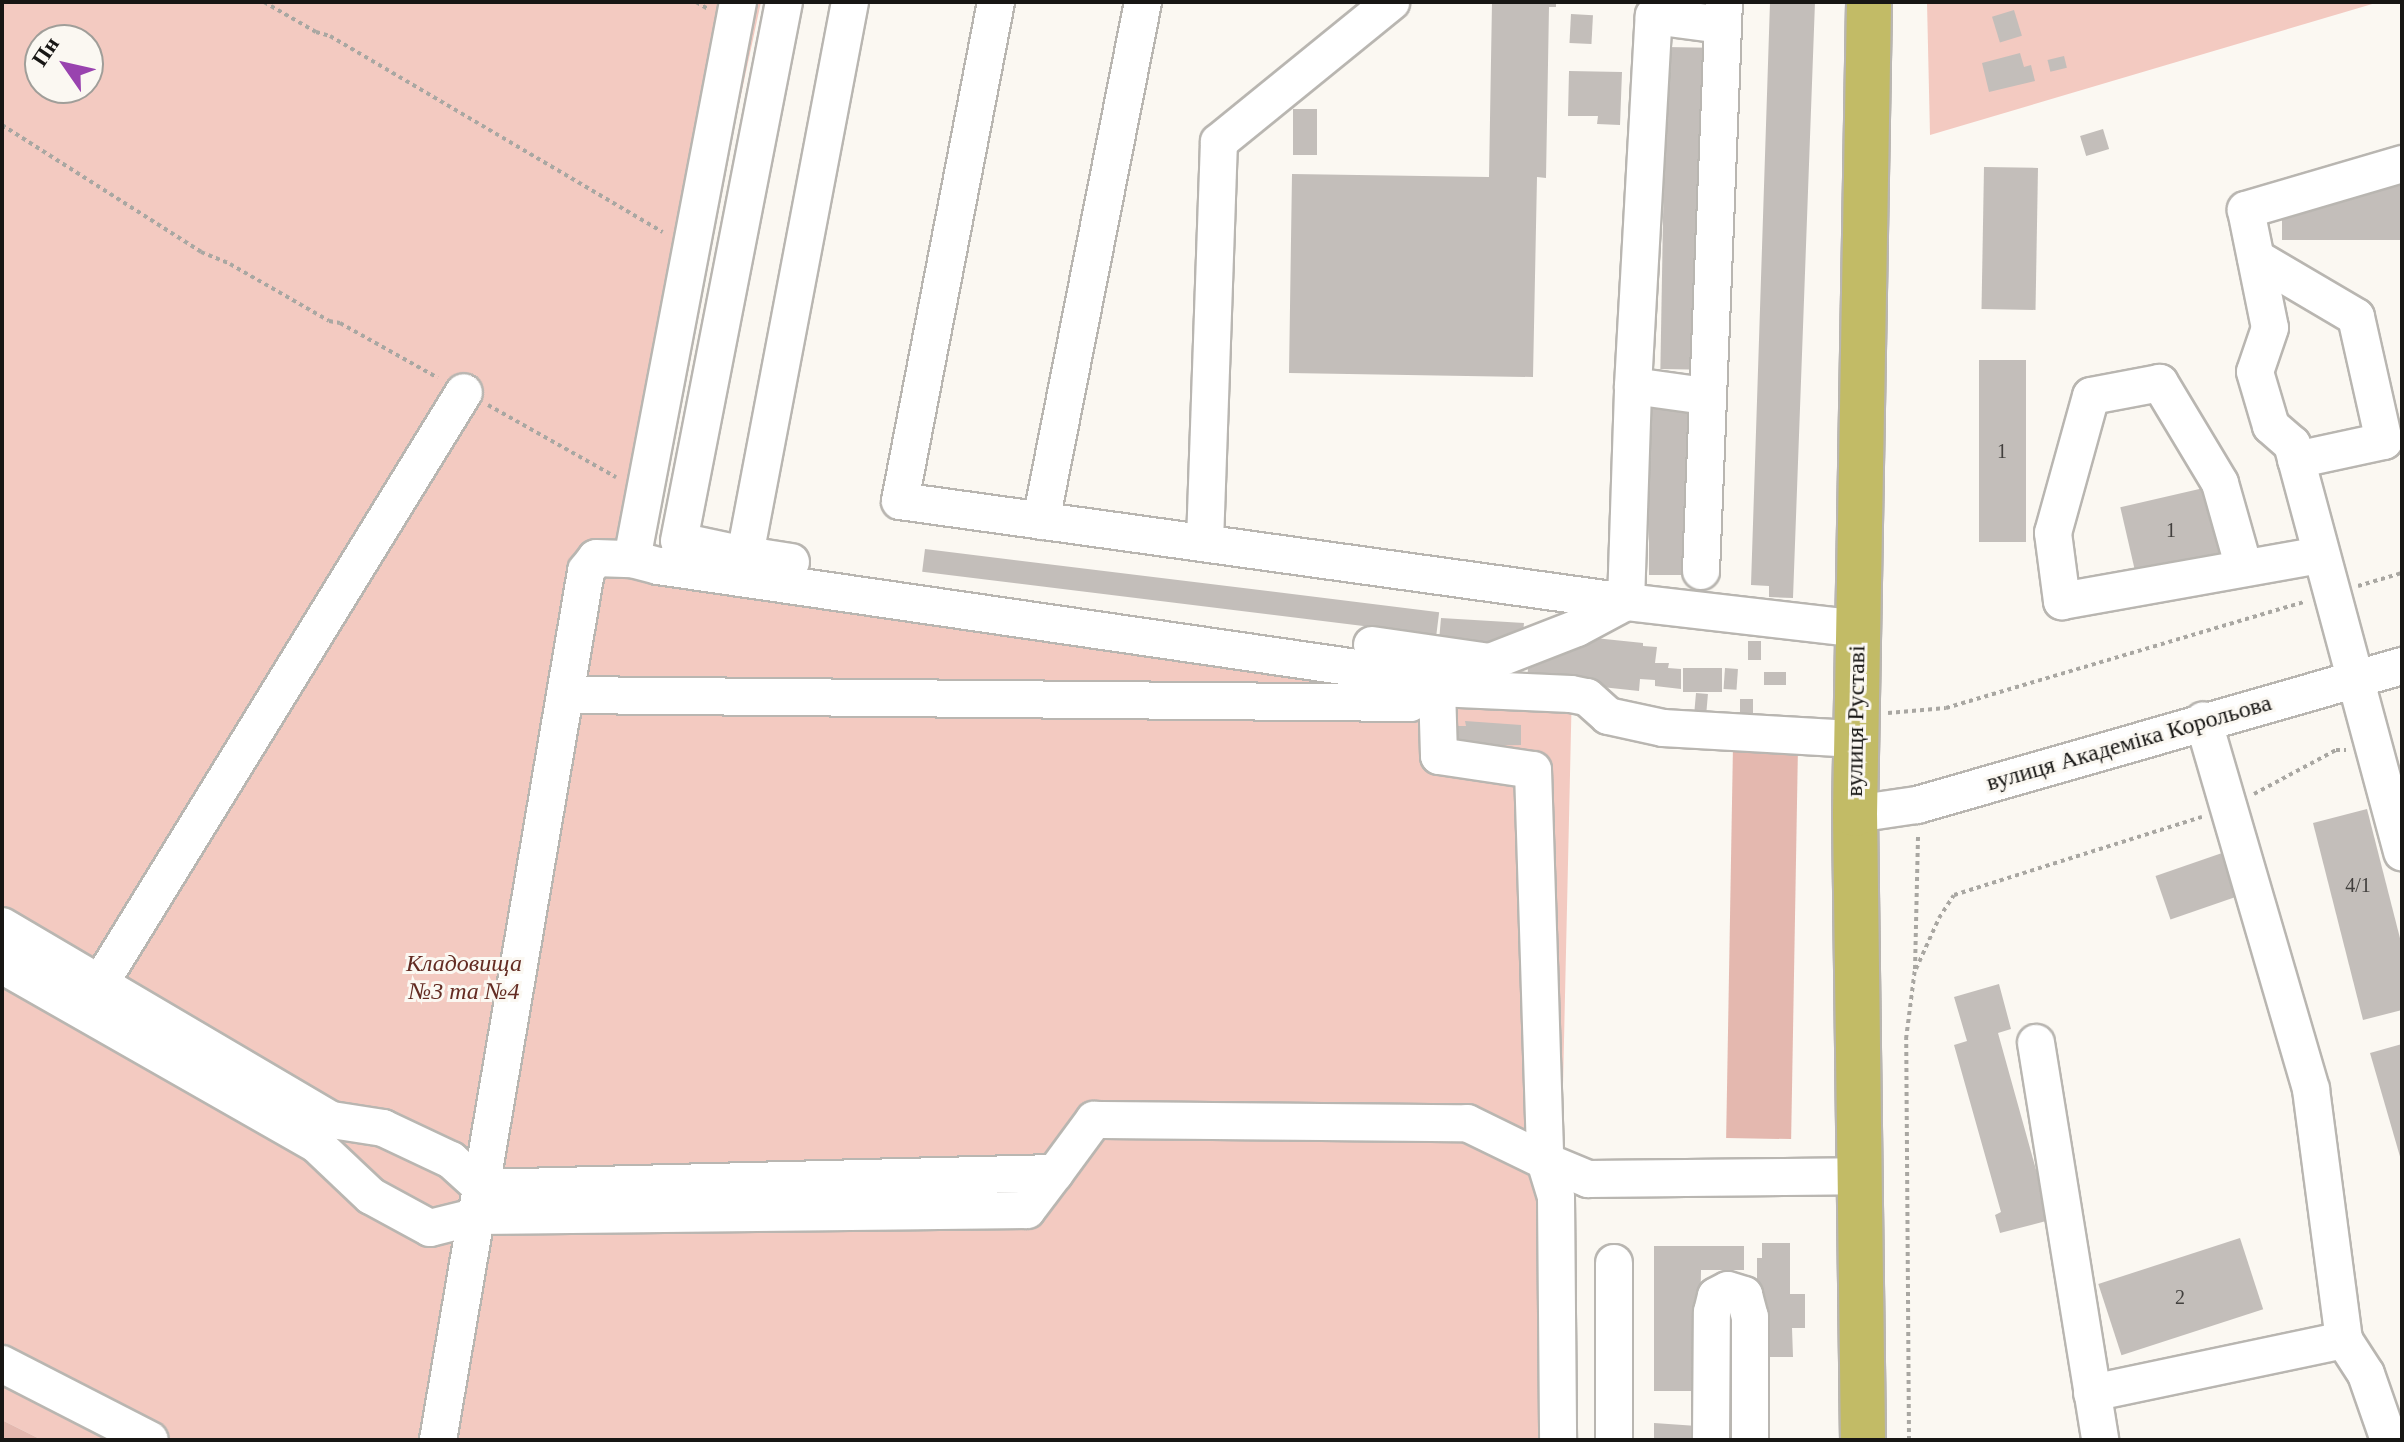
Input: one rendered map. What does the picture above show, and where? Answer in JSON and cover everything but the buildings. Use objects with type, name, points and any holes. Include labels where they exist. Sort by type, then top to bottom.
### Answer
[{"type":"main road","name":"вулиця Руставі","points":[[1863,1440],[1857,1176],[1855,814],[1870,727],[1858,629],[1869,2]]},
{"type":"street","points":[[632,559],[738,2]]},
{"type":"street","points":[[784,2],[679,541],[745,555],[1490,662],[1577,628],[1626,602]]},
{"type":"street","points":[[745,555],[850,2]]},
{"type":"street","points":[[996,2],[900,501],[1626,602],[1858,629]]},
{"type":"street","points":[[1041,521],[1143,2]]},
{"type":"street","points":[[1205,542],[1219,142],[1391,2]]},
{"type":"street","points":[[1626,602],[1633,386],[1654,16],[1723,14],[1705,396],[1701,571]]},
{"type":"street","points":[[2402,164],[2246,210],[2270,328],[2255,372],[2271,426],[2292,444],[2353,680],[2402,852]]},
{"type":"street","points":[[2256,258],[2356,317],[2384,441],[2296,460]]},
{"type":"street","points":[[2244,568],[2220,483],[2160,383],[2091,396],[2053,533],[2062,601],[2321,555]]},
{"type":"street","points":[[1633,386],[1705,396]]},
{"type":"street","points":[[92,997],[464,392]]},
{"type":"street","points":[[438,1440],[590,563],[606,556],[632,559],[674,568],[1411,676],[1437,688],[1571,694],[1587,697],[1608,716],[1663,728],[1870,727]]},
{"type":"street","name":"вулиця Академіка Корольова","points":[[1855,814],[1917,805],[2203,720],[2402,666]]},
{"type":"street","points":[[565,695],[1410,703],[1437,688]]},
{"type":"street","points":[[1437,688],[1439,756],[1533,770],[1545,1161],[1556,1197],[1558,1440]]},
{"type":"street","points":[[2203,720],[2311,1089],[2344,1340],[2366,1374],[2389,1440]]},
{"type":"street","points":[[2,926],[92,997],[317,1145],[371,1196],[430,1228],[480,1202],[1055,1173],[1094,1120],[1467,1123],[1588,1179],[1857,1176]]},
{"type":"street","points":[[2,965],[92,997],[332,1120],[383,1128],[451,1160],[480,1202]]},
{"type":"street","points":[[2036,1043],[2100,1440]]},
{"type":"street","points":[[1614,1263],[1614,1440]]},
{"type":"street","points":[[1711,1440],[1712,1312],[1716,1296],[1728,1290],[1744,1295],[1750,1317],[1750,1440]]},
{"type":"street","points":[[2092,1393],[2344,1340]]},
{"type":"street","points":[[2,1364],[128,1435]]},
{"type":"path","points":[[264,2],[316,32],[330,36],[640,221],[691,243]]},
{"type":"path","points":[[2,125],[201,252],[230,264],[643,492]]},
{"type":"path","points":[[1870,727],[1946,708],[2402,573]]},
{"type":"path","points":[[1915,971],[1939,918],[1954,895],[2228,807],[2336,750],[2373,752]]},
{"type":"path","points":[[1909,1440],[1906,1039],[1915,971],[1918,829]]},
{"type":"green space","name":"Кладовища №3 та №4","points":[[2,2],[761,2],[653,503],[647,552],[1572,686],[1555,1440],[139,1440],[110,1426],[101,1440],[42,1440],[2,1420]]},
{"type":"green space","points":[[1927,2],[2379,2],[1930,135]]},
{"type":"shaded area","points":[[1733,745],[1798,746],[1791,1139],[1726,1138]]},
{"type":"shaded area","points":[[2,1420],[42,1440],[2,1440]]}]
